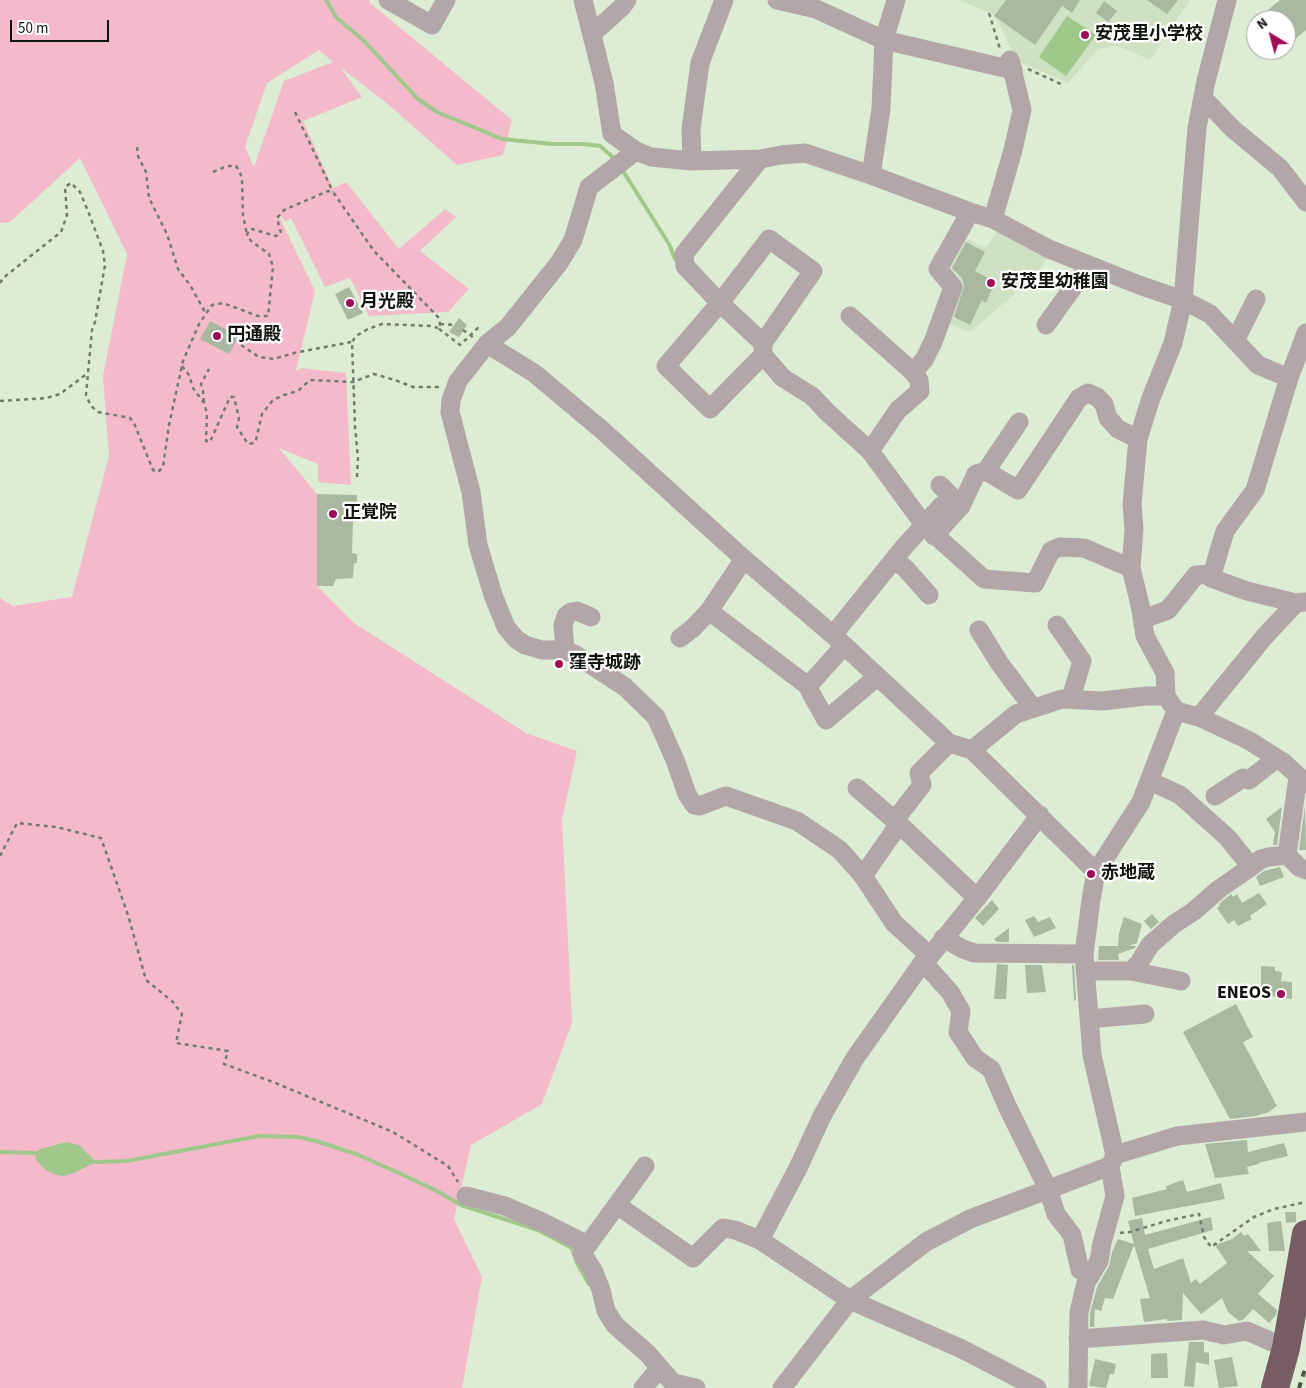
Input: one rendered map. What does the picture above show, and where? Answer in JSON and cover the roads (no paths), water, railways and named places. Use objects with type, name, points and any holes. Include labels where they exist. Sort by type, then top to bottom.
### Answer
[{"type":"highway","points":[[1274,1388],[1286,1348],[1306,1234]]},
{"type":"street","points":[[388,0],[432,25],[446,0]]},
{"type":"street","points":[[583,0],[604,83],[612,134],[636,151],[651,157],[692,161],[760,159],[805,153],[871,175],[993,219],[1049,249],[1139,285],[1183,300],[1210,314],[1258,365],[1290,378]]},
{"type":"street","points":[[592,34],[622,8],[628,0]]},
{"type":"street","points":[[692,161],[691,129],[700,63],[724,0]]},
{"type":"street","points":[[777,0],[816,10],[884,40],[1011,65],[1022,110],[1013,150],[993,219]]},
{"type":"street","points":[[871,175],[881,109],[884,40],[896,0]]},
{"type":"street","points":[[1078,1388],[1079,1312],[1086,1283],[1099,1261],[1115,1196],[1112,1161],[1092,1055],[1085,962],[1096,872],[1141,802],[1150,781],[1171,704],[1165,673],[1145,636],[1131,568],[1134,529],[1132,504],[1138,439],[1151,398],[1173,343],[1183,300],[1197,128],[1206,81],[1227,0]]},
{"type":"street","points":[[1204,99],[1233,129],[1280,168],[1306,202]]},
{"type":"street","points":[[636,151],[589,187],[574,240],[559,263],[508,327],[487,344],[458,381],[451,400],[450,412],[471,492],[478,545],[493,595],[506,627],[516,639],[542,650],[565,650],[576,655],[625,687],[656,717],[675,760],[687,794],[694,805],[699,806],[726,796],[797,821],[840,850],[863,876],[894,923],[926,959],[961,1011],[958,1032],[975,1058],[991,1069],[1048,1189],[1056,1214],[1072,1234],[1080,1270],[1091,1275]]},
{"type":"street","points":[[760,159],[684,254],[685,266],[763,349],[783,378],[812,396],[870,451],[929,531],[984,579],[1041,586],[1051,551],[1060,547],[1084,548],[1131,568]]},
{"type":"street","points":[[913,372],[924,360],[933,342],[953,287],[938,269],[970,212]]},
{"type":"street","points":[[769,239],[813,271],[763,349],[710,409],[666,366],[720,303],[769,239]]},
{"type":"street","points":[[1046,325],[1089,265]]},
{"type":"street","points":[[1235,341],[1256,300]]},
{"type":"street","points":[[850,316],[913,372],[919,380],[920,391],[898,410],[870,451]]},
{"type":"street","points":[[1301,602],[1238,588],[1211,578],[1225,530],[1255,490],[1306,333]]},
{"type":"street","points":[[487,344],[534,373],[602,430],[744,559],[839,640],[949,743],[972,750],[1096,872]]},
{"type":"street","points":[[986,471],[1018,490],[1079,398],[1088,393],[1097,397],[1104,404],[1108,418],[1118,429],[1138,439]]},
{"type":"street","points":[[808,686],[894,559],[929,531],[976,474],[986,471],[1019,422]]},
{"type":"street","points":[[940,485],[952,505]]},
{"type":"street","points":[[680,638],[693,628],[709,611],[744,559]]},
{"type":"street","points":[[894,559],[906,569],[929,595]]},
{"type":"street","points":[[1143,619],[1168,610],[1196,575],[1212,574]]},
{"type":"street","points":[[1199,717],[1265,636],[1301,602]]},
{"type":"street","points":[[709,611],[808,686],[810,693],[826,720],[877,677]]},
{"type":"street","points":[[565,650],[563,625],[566,616],[571,612],[577,612],[591,617]]},
{"type":"street","points":[[1057,625],[1082,661],[1071,698]]},
{"type":"street","points":[[978,630],[1000,664],[1033,708]]},
{"type":"street","points":[[972,750],[1016,714],[1062,699],[1102,701],[1146,696],[1171,704],[1248,740],[1283,762],[1302,780],[1287,855]]},
{"type":"street","points":[[863,876],[922,785],[919,773],[949,743]]},
{"type":"street","points":[[1215,796],[1243,778],[1249,780],[1277,758]]},
{"type":"street","points":[[1150,781],[1180,795],[1228,838],[1251,867]]},
{"type":"street","points":[[857,788],[897,822],[977,898]]},
{"type":"street","points":[[760,1240],[798,1168],[822,1116],[855,1058],[926,959],[977,898],[1040,815]]},
{"type":"street","points":[[1131,971],[1139,963],[1150,945],[1219,889],[1262,859],[1269,856],[1287,855]]},
{"type":"street","points":[[1287,855],[1299,868],[1306,870]]},
{"type":"street","points":[[943,938],[963,950],[974,953],[1085,962],[1181,981]]},
{"type":"street","points":[[1089,1018],[1145,1014]]},
{"type":"street","points":[[782,1388],[850,1300],[926,1242],[970,1219],[1177,1136],[1306,1122]]},
{"type":"street","points":[[645,1166],[582,1253],[594,1272],[602,1290],[606,1311],[615,1325],[648,1354],[673,1382],[696,1388]]},
{"type":"street","points":[[466,1196],[505,1206],[588,1245]]},
{"type":"street","points":[[617,1205],[693,1258],[723,1228],[735,1230],[760,1240],[850,1300],[962,1349],[1038,1388]]},
{"type":"street","points":[[1078,1339],[1203,1330],[1224,1335],[1247,1331],[1286,1348]]},
{"type":"street","points":[[643,1388],[660,1368]]},
{"type":"waterway","points":[[326,0],[336,17],[364,41],[418,99],[437,112],[502,139],[600,146],[615,159]]},
{"type":"waterway","points":[[623,171],[669,244],[675,259]]},
{"type":"waterway","points":[[96,1162],[127,1161],[259,1136],[298,1137],[316,1141],[356,1154],[437,1191],[461,1205],[538,1230],[572,1248],[577,1263],[589,1284]]},
{"type":"waterway","points":[[0,1152],[35,1153]]},
{"type":"railway","points":[[1299,1388],[1306,1366]]},
{"type":"place","name":"安茂里小学校","points":[[1085,35]]},
{"type":"place","name":"安茂里幼稚園","points":[[991,283]]},
{"type":"place","name":"月光殿","points":[[350,303]]},
{"type":"place","name":"円通殿","points":[[217,336]]},
{"type":"place","name":"正覚院","points":[[333,514]]},
{"type":"place","name":"窪寺城跡","points":[[559,664]]},
{"type":"place","name":"赤地蔵","points":[[1091,874]]},
{"type":"place","name":"ENEOS","points":[[1281,994]]}]
